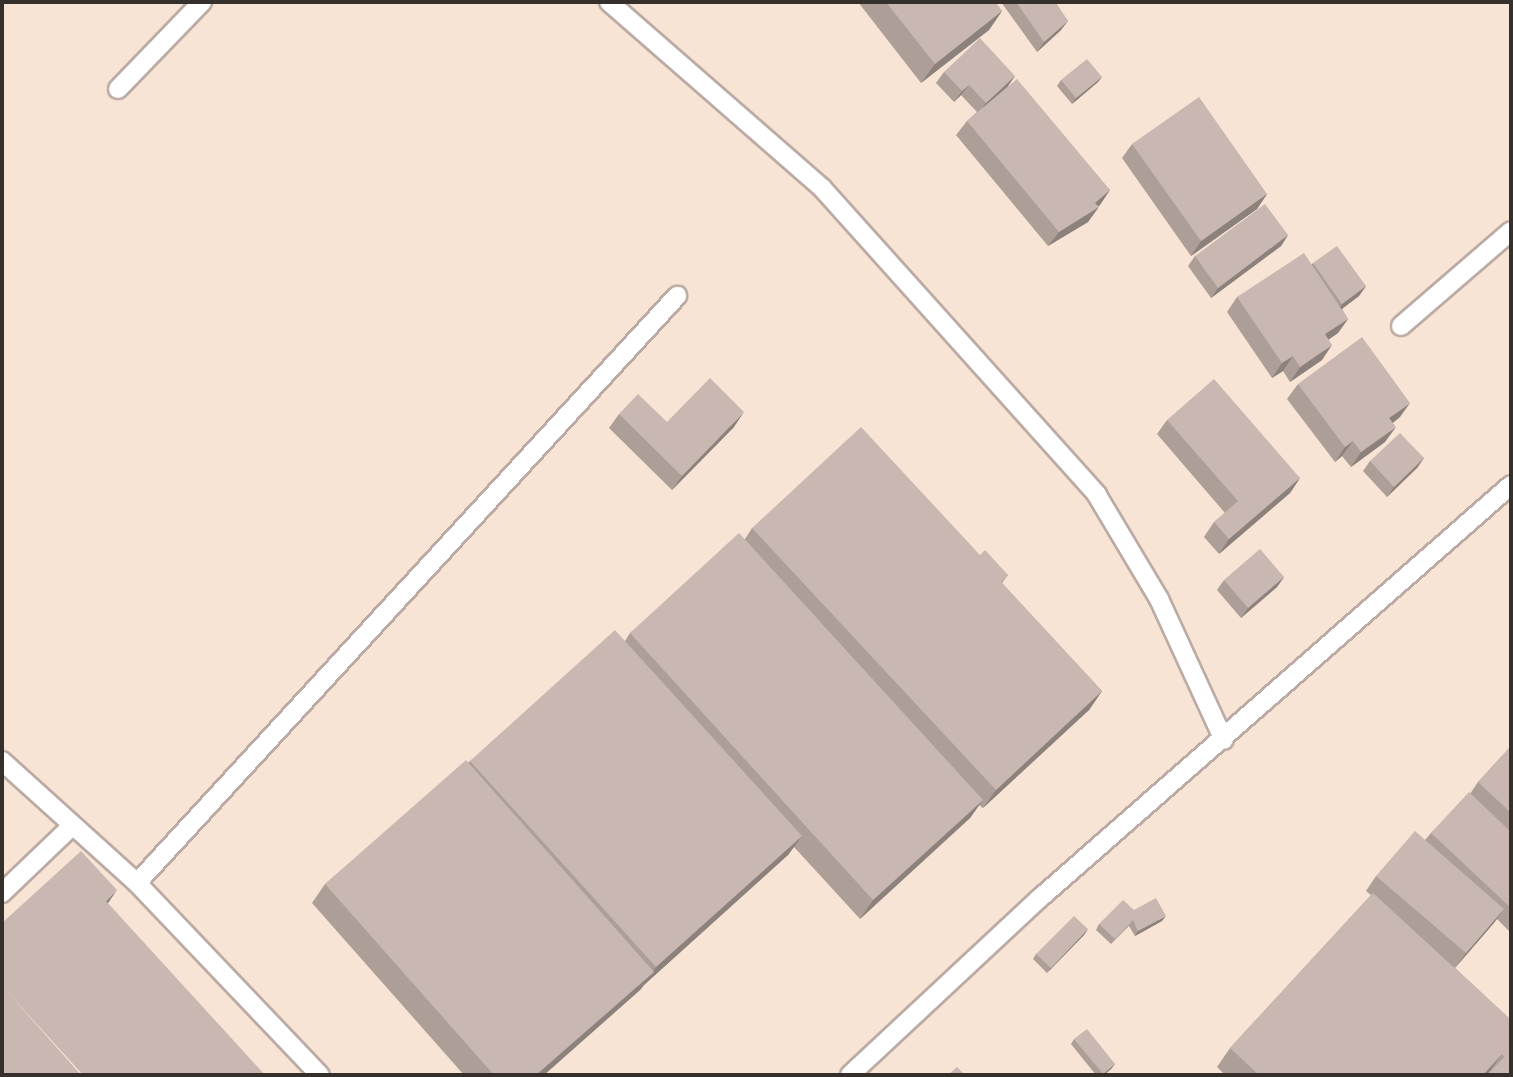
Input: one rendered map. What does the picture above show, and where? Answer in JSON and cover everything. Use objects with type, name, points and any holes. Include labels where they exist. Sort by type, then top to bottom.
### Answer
[{"type":"lane","points":[[118,89],[202,2]]},
{"type":"lane","points":[[609,2],[822,188],[1097,495],[1158,599],[1223,740]]},
{"type":"lane","points":[[1401,326],[1511,231]]},
{"type":"lane","points":[[137,883],[677,296]]},
{"type":"lane","points":[[850,1075],[1040,898],[1511,485]]},
{"type":"lane","points":[[2,761],[137,883],[320,1075]]},
{"type":"lane","points":[[2,893],[73,825]]},
{"type":"shaded area","points":[[2,2],[1511,2],[1511,1075],[2,1075]]},
{"type":"building","points":[[886,2],[995,2],[1002,11],[935,64]]},
{"type":"building","points":[[1016,2],[1055,2],[1068,21],[1044,42]]},
{"type":"building","points":[[980,38],[1015,76],[986,103],[969,85],[962,91],[944,72]]},
{"type":"building","points":[[1087,59],[1102,77],[1076,98],[1061,80]]},
{"type":"building","points":[[1017,79],[1110,190],[1095,203],[1099,207],[1059,232],[967,121]]},
{"type":"building","points":[[1199,97],[1267,194],[1201,241],[1132,144]]},
{"type":"building","points":[[1265,204],[1288,235],[1218,288],[1195,256]]},
{"type":"building","points":[[1337,246],[1366,286],[1342,304],[1313,263]]},
{"type":"building","points":[[1304,253],[1348,319],[1325,334],[1332,345],[1300,367],[1293,356],[1282,363],[1237,297]]},
{"type":"building","points":[[1362,337],[1410,403],[1389,418],[1396,427],[1361,452],[1353,441],[1345,447],[1298,384]]},
{"type":"building","points":[[710,378],[744,412],[682,476],[619,414],[638,394],[667,422]]},
{"type":"building","points":[[1214,379],[1300,478],[1229,539],[1214,522],[1238,501],[1167,420]]},
{"type":"building","points":[[861,427],[980,555],[985,550],[1008,575],[1001,582],[1102,691],[996,790],[752,528]]},
{"type":"building","points":[[1400,433],[1424,458],[1394,487],[1370,461]]},
{"type":"building","points":[[739,533],[983,800],[873,900],[630,633]]},
{"type":"building","points":[[1260,549],[1284,577],[1248,608],[1224,580]]},
{"type":"building","points":[[615,630],[802,836],[656,967],[470,761]]},
{"type":"building","points":[[1511,746],[1511,813],[1478,782]]},
{"type":"building","points":[[466,760],[654,972],[536,1075],[494,1075],[325,884]]},
{"type":"building","points":[[1469,792],[1511,832],[1511,908],[1431,833]]},
{"type":"building","points":[[1415,831],[1504,909],[1466,953],[1376,876]]},
{"type":"building","points":[[81,851],[117,890],[106,901],[265,1075],[83,1075],[5,989],[81,1075],[2,1075],[2,923]]},
{"type":"building","points":[[1373,893],[1511,1020],[1511,1044],[1483,1075],[1259,1075],[1230,1048]]},
{"type":"building","points":[[1156,898],[1166,916],[1138,931],[1133,920],[1115,939],[1099,924],[1123,900],[1134,910]]},
{"type":"building","points":[[1074,916],[1088,929],[1051,968],[1036,954]]},
{"type":"building","points":[[1087,1029],[1115,1064],[1103,1074],[1074,1039]]},
{"type":"building","points":[[1511,1044],[1511,1050],[1505,1057],[1502,1054]]},
{"type":"building","points":[[1511,1050],[1511,1075],[1487,1075]]},
{"type":"building","points":[[957,1067],[965,1075],[948,1075]]}]
